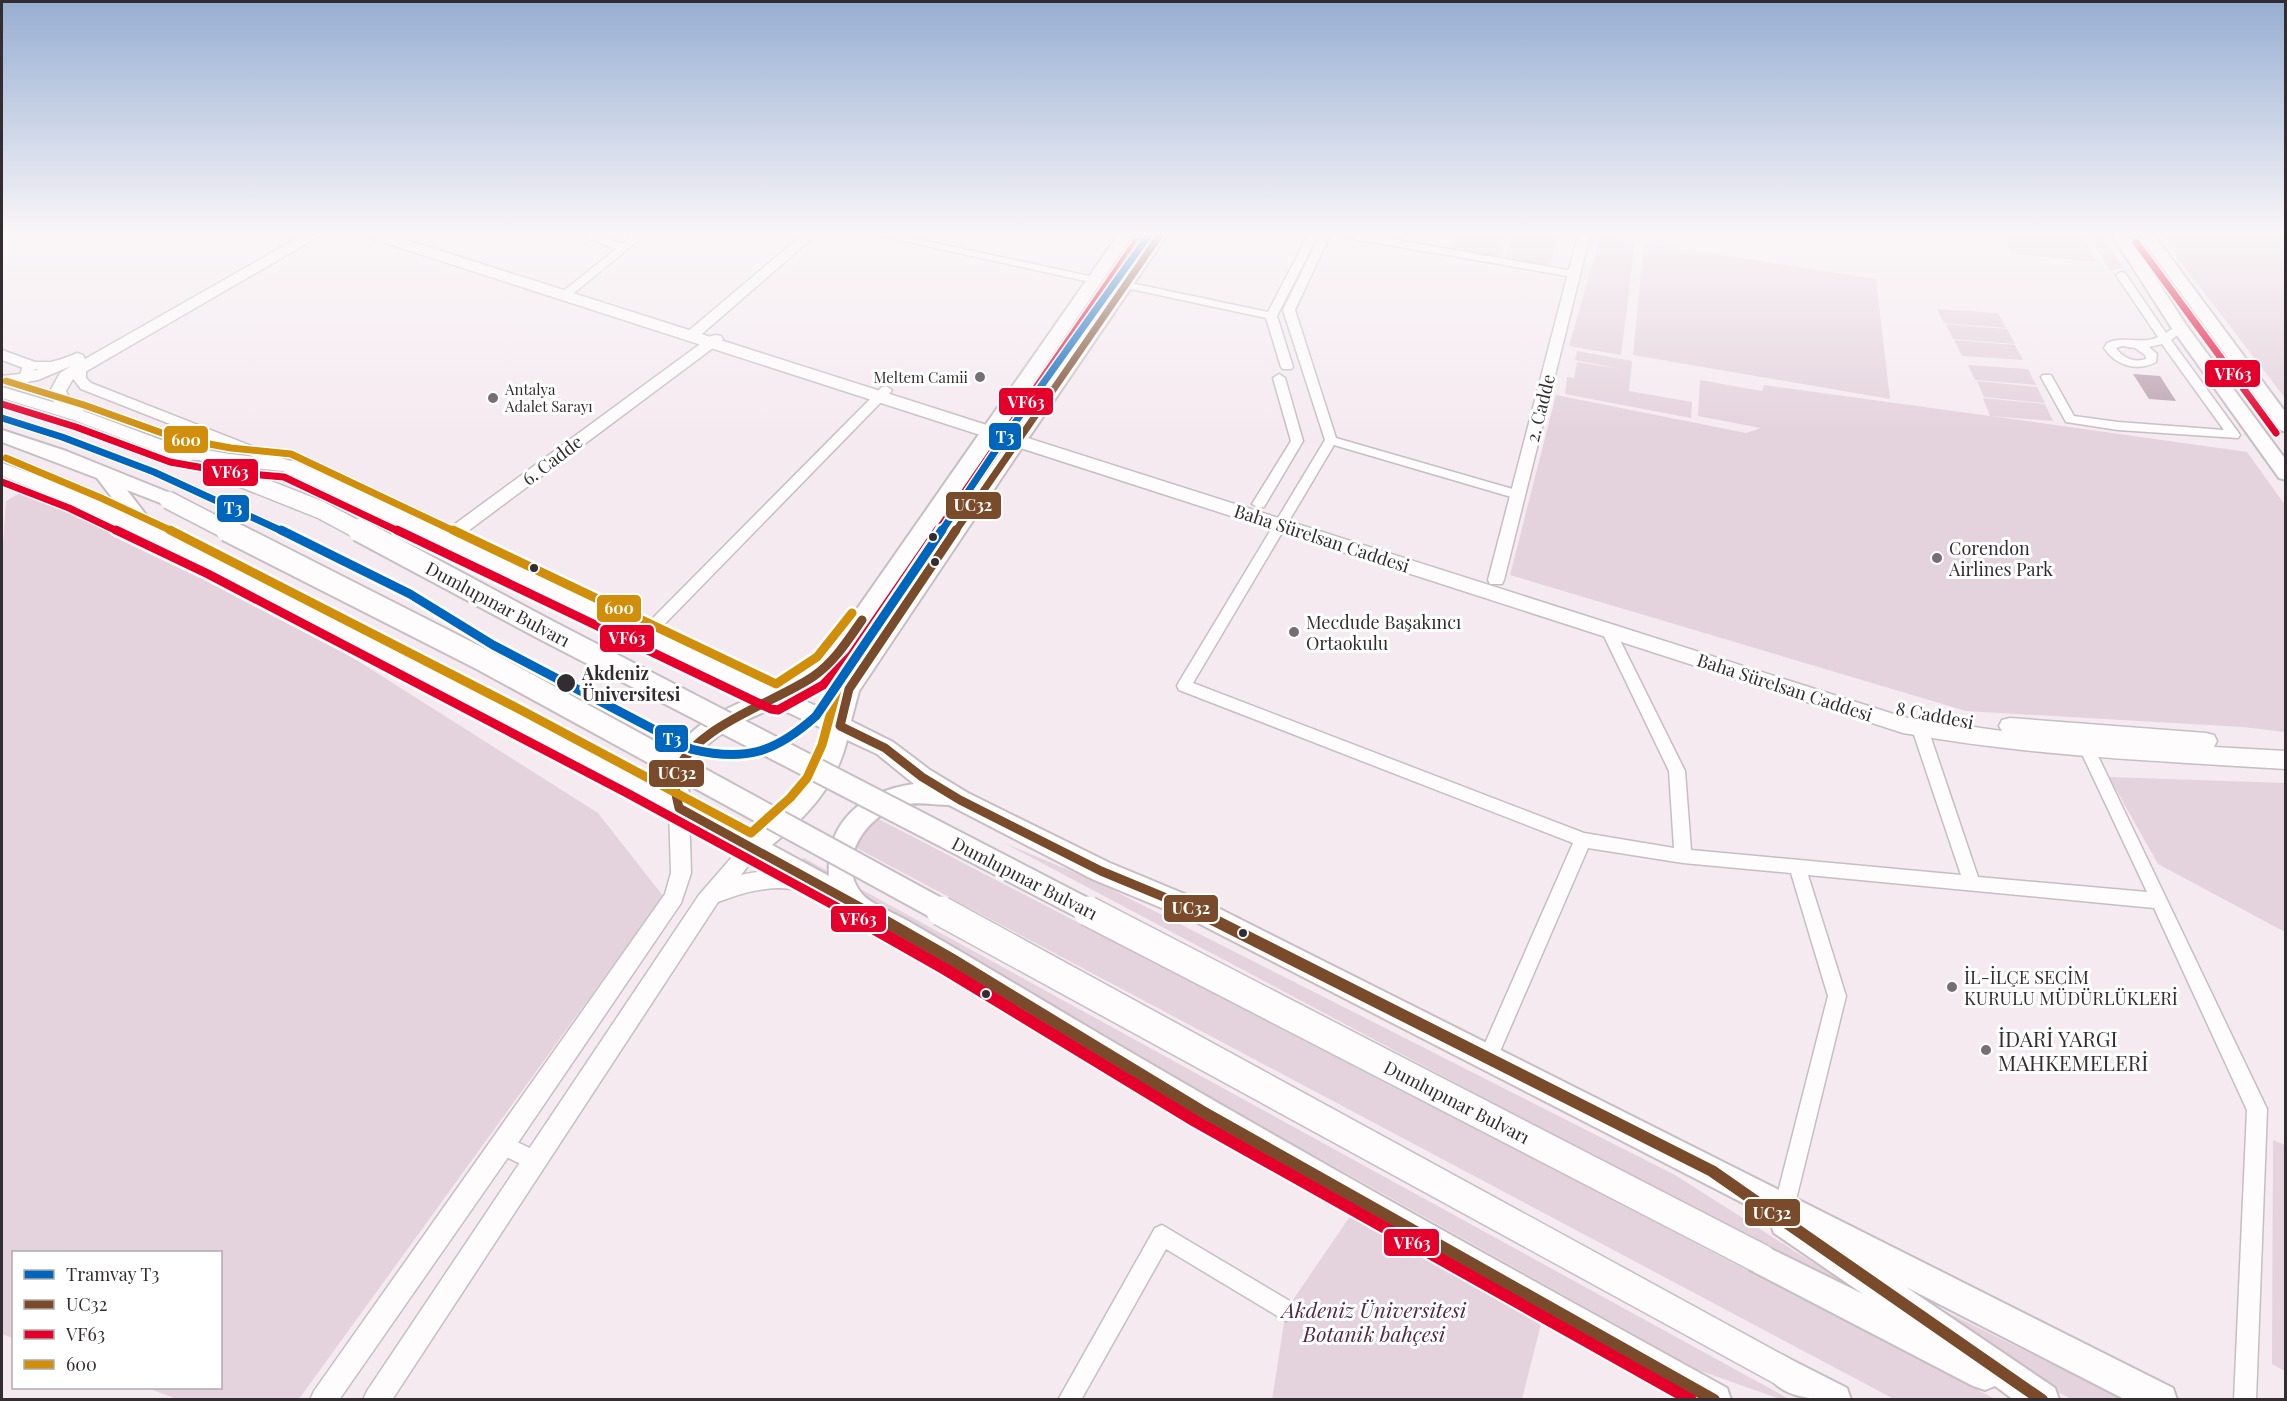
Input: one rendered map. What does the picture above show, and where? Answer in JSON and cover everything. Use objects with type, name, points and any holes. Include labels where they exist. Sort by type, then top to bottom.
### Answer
[{"type":"main road","points":[[80,416],[60,399],[58,391],[76,364],[185,300]]},
{"type":"main road","points":[[2,381],[28,372],[45,374],[76,364],[193,300]]},
{"type":"main road","name":"Baha Sürelsan Caddesi","points":[[591,300],[1285,519],[1496,580]]},
{"type":"main road","points":[[679,808],[674,784],[680,764],[691,749],[719,723],[735,714],[776,698],[816,675],[843,648],[1080,300]]},
{"type":"main road","points":[[752,848],[817,787],[831,759],[849,689],[1020,436],[1115,300]]},
{"type":"main road","points":[[2162,300],[2286,474]]},
{"type":"main road","points":[[2194,300],[2286,426]]},
{"type":"main road","points":[[2,355],[28,372]]},
{"type":"main road","name":"Dumlupınar Bulvarı","points":[[2,392],[80,416],[173,450],[321,510],[557,636],[2035,1400]]},
{"type":"main road","points":[[2,436],[59,455],[168,500],[485,661],[1835,1400]]},
{"type":"main road","name":"Baha Sürelsan Caddesi","points":[[1020,436],[1259,504],[1285,519],[1609,632],[1920,729],[1965,736],[2083,740],[2286,760]]},
{"type":"main road","points":[[173,450],[229,460],[287,465],[646,634],[776,698],[840,726],[885,748],[922,777],[960,800],[1101,871],[1207,915],[2161,1400]]},
{"type":"main road","points":[[2,469],[74,497],[213,563],[817,882],[1201,1111],[1714,1397]]},
{"type":"main road","points":[[103,472],[150,534]]},
{"type":"main road","name":"8 Caddesi","points":[[1496,580],[1916,715],[2083,740],[2286,746]]},
{"type":"main road","points":[[855,904],[843,889],[838,871],[843,843],[847,834],[861,818],[878,805],[898,796],[920,793],[941,794],[960,800]]},
{"type":"main road","points":[[1712,1172],[2043,1400]]},
{"type":"street","name":"6. Cadde","points":[[446,539],[703,337],[741,300]]},
{"type":"street","points":[[1198,300],[1271,316]]},
{"type":"street","points":[[1279,300],[1271,316],[1287,367]]},
{"type":"street","points":[[1294,300],[1289,310],[1331,440],[1184,686],[1583,840],[1683,856],[2159,901]]},
{"type":"street","name":"2. Cadde","points":[[1496,580],[1566,300]]},
{"type":"street","points":[[2047,377],[2070,419],[2118,426],[2234,435],[2139,300]]},
{"type":"street","points":[[2139,345],[2165,340],[2180,328]]},
{"type":"street","points":[[2165,340],[2199,354]]},
{"type":"street","points":[[76,364],[77,375],[86,386],[287,465]]},
{"type":"street","points":[[1259,504],[1297,441],[1279,378]]},
{"type":"street","points":[[646,634],[883,394]]},
{"type":"street","points":[[1331,440],[1518,495]]},
{"type":"street","points":[[1609,632],[1677,771],[1683,856]]},
{"type":"street","points":[[1920,729],[1972,884]]},
{"type":"street","points":[[2083,740],[2257,1109],[2245,1400]]},
{"type":"street","points":[[323,1400],[674,897],[681,873],[679,808]]},
{"type":"street","points":[[1488,1058],[1583,840]]},
{"type":"street","points":[[376,1400],[706,901],[752,848]]},
{"type":"street","points":[[1784,1208],[1837,996],[1797,866]]},
{"type":"street","points":[[706,901],[732,885],[790,879],[817,882]]},
{"type":"street","points":[[503,1145],[533,1160]]},
{"type":"street","points":[[1069,1400],[1162,1235],[1286,1310]]},
{"type":"green space","points":[[1582,300],[1628,300],[1621,355],[1569,346]]},
{"type":"green space","points":[[1638,300],[1878,300],[1890,399],[1633,355]]},
{"type":"green space","points":[[2210,300],[2285,300],[2285,398]]},
{"type":"green space","points":[[1937,309],[1998,313],[2006,328],[1944,323]]},
{"type":"green space","points":[[1946,324],[2007,329],[2015,344],[1953,339]]},
{"type":"green space","points":[[1954,340],[2015,345],[2023,360],[1962,356]]},
{"type":"green space","points":[[1577,351],[1632,361],[1629,391],[1692,402],[1691,418],[1565,394],[1567,377],[1574,378],[1577,362],[1620,369],[1575,360]]},
{"type":"green space","points":[[1968,365],[2028,369],[2036,385],[1975,380]]},
{"type":"green space","points":[[1700,380],[1762,391],[1764,385],[1990,416],[1983,398],[2045,404],[2053,421],[1991,416],[2247,452],[2285,505],[2285,732],[2243,727],[1966,711],[1510,575],[1556,395],[1746,433],[1761,428],[1698,416]]},
{"type":"green space","points":[[1977,381],[2037,387],[2045,403],[1984,397]]},
{"type":"green space","points":[[27,489],[260,599],[598,813],[663,896],[299,1399],[177,1399],[150,1389],[222,1389],[222,1251],[12,1251],[12,1338],[2,1334],[2,560],[6,501]]},
{"type":"green space","points":[[2109,777],[2285,783],[2285,932],[2158,864]]},
{"type":"green space","points":[[871,815],[1995,1399],[1894,1399],[849,844]]},
{"type":"green space","points":[[1004,843],[1097,882],[1675,1175],[1908,1323]]},
{"type":"green space","points":[[804,858],[1789,1399],[1780,1399],[1698,1370],[792,863]]},
{"type":"green space","points":[[2273,1140],[2285,1145],[2285,1371],[2272,1364]]},
{"type":"green space","name":"Akdeniz Üniversitesi Botanik bahçesi","points":[[1351,1215],[1541,1324],[1522,1399],[1272,1400],[1286,1310]]},
{"type":"green space","points":[[1878,1278],[2122,1399],[2072,1399],[2026,1377]]},
{"type":"shaded area","points":[[2133,374],[2160,376],[2176,401],[2149,399]]},
{"type":"tram line","name":"T3","points":[[2,418],[62,437],[154,472],[335,555],[410,594],[493,645],[691,749],[727,756],[743,755],[759,752],[788,739],[816,716],[1004,438],[1102,300]]},
{"type":"transit line","name":"VF63","points":[[2,404],[76,427],[170,462],[227,472],[284,477],[641,645],[771,709],[778,710],[823,685],[851,656],[1096,300]]},
{"type":"transit line","name":"600","points":[[6,458],[148,519],[241,565],[565,733],[751,833],[790,798],[807,778],[819,754],[839,682],[1100,300]]},
{"type":"transit line","name":"UC32","points":[[1115,300],[849,689],[840,726],[885,748],[922,777],[960,800],[1101,871],[1207,915],[1712,1171],[2042,1400]]},
{"type":"transit line","name":"VF63","points":[[2179,300],[2276,433]]},
{"type":"transit line","name":"600","points":[[6,381],[84,405],[176,438],[231,448],[291,454],[776,684],[817,657],[852,613]]},
{"type":"transit line","name":"VF63","points":[[2,482],[69,508],[208,574],[811,892],[945,969],[1195,1121],[1691,1400]]},
{"type":"transit line","name":"UC32","points":[[862,620],[841,650],[814,676],[733,719],[703,739],[680,766],[676,777],[675,788],[679,808],[817,882],[951,959],[1201,1111],[1714,1400]]},
{"type":"place","name":"Meltem Camii","points":[[980,377]]},
{"type":"place","name":"Antalya Adalet Sarayı","points":[[493,398]]},
{"type":"place","name":"Corendon Airlines Park","points":[[1937,558]]},
{"type":"place","name":"Mecdude Başakıncı Ortaokulu","points":[[1294,632]]},
{"type":"place","name":"Akdeniz Üniversitesi","points":[[566,683]]},
{"type":"place","name":"İL-İLÇE SEÇİM KURULU MÜDÜRLÜKLERİ","points":[[1952,987]]},
{"type":"place","name":"İDARİ YARGI MAHKEMELERİ","points":[[1986,1050]]}]
